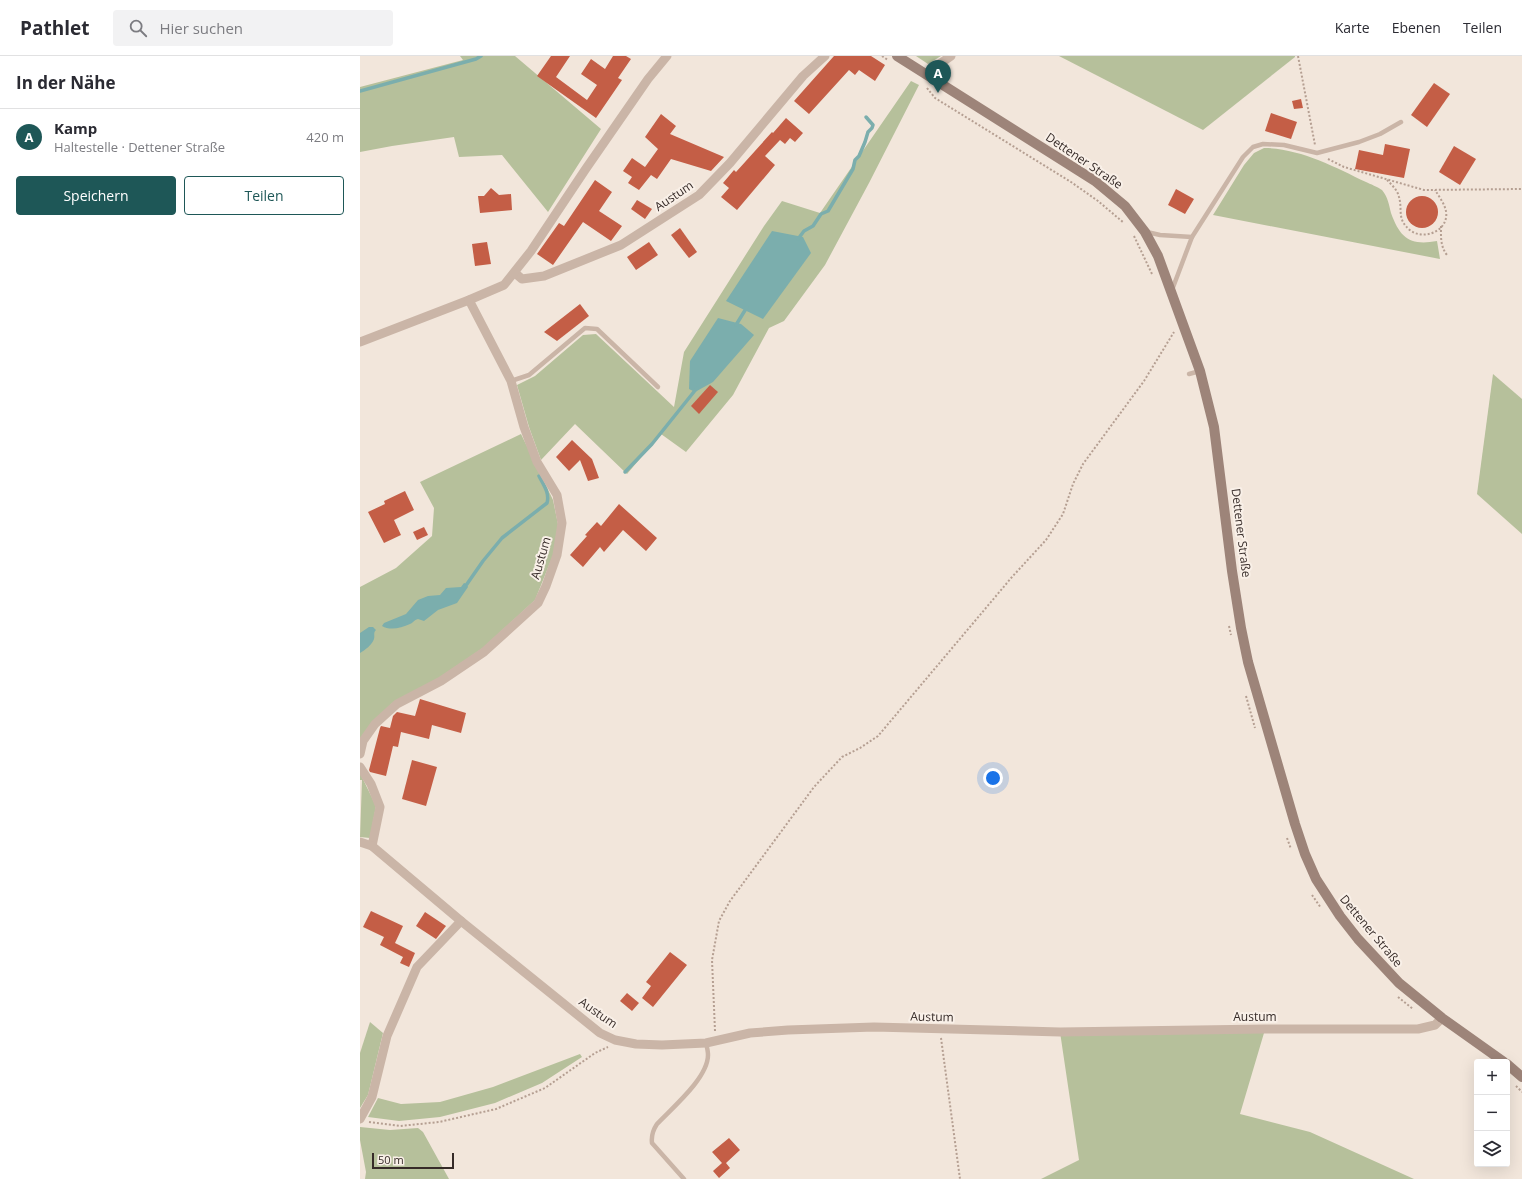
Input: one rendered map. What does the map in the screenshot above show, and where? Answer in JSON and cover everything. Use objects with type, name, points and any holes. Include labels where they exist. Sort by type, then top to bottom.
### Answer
[{"type":"street","points":[[360,342],[504,285],[531,251],[643,86],[667,56]]},
{"type":"street","name":"Austum","points":[[515,273],[522,279],[544,276],[621,245],[699,195],[730,163],[803,76],[825,56]]},
{"type":"street","points":[[925,74],[951,56]]},
{"type":"street","name":"Dettener Straße","points":[[895,60],[925,74],[1095,181],[1125,206],[1145,232],[1158,256],[1172,291],[1200,370],[1214,427],[1232,571],[1244,642],[1259,703],[1305,854],[1316,879],[1340,916],[1358,939],[1399,983],[1442,1018],[1500,1059]]},
{"type":"street","name":"Austum","points":[[360,754],[363,741],[375,724],[397,704],[442,681],[484,652],[538,603],[557,555],[562,523],[556,495],[537,462],[524,427],[511,381],[469,300]]},
{"type":"street","points":[[360,767],[371,784],[380,807],[372,846]]},
{"type":"street","name":"Austum","points":[[360,842],[372,846],[460,921],[596,1029],[615,1040],[636,1044],[662,1045],[711,1042],[750,1033],[874,1027],[1060,1032],[1265,1029],[1418,1029],[1435,1025],[1442,1018]]},
{"type":"street","points":[[364,1120],[372,1097],[387,1036],[417,967],[460,921]]},
{"type":"street","points":[[1510,1067],[1522,1077]]},
{"type":"lane","points":[[1172,291],[1192,237],[1244,157],[1253,147],[1263,144],[1274,144],[1317,153],[1359,142],[1380,134],[1402,122]]},
{"type":"lane","points":[[1145,232],[1160,235],[1192,237]]},
{"type":"lane","points":[[511,381],[529,375],[585,328],[597,329],[658,387]]},
{"type":"lane","points":[[1189,374],[1200,370]]},
{"type":"lane","points":[[684,1179],[652,1143],[652,1131],[703,1072],[711,1042]]},
{"type":"path","points":[[882,56],[895,60]]},
{"type":"path","points":[[1298,56],[1317,153],[1344,167],[1424,190],[1522,189]]},
{"type":"path","points":[[923,84],[935,98],[1071,182],[1112,212],[1128,228]]},
{"type":"path","points":[[1387,179],[1397,191],[1400,198],[1401,217],[1406,226],[1412,232],[1419,234],[1428,235],[1434,233],[1446,218],[1444,204],[1435,190]]},
{"type":"path","points":[[1441,226],[1442,245],[1444,251],[1448,254]]},
{"type":"path","points":[[1132,233],[1147,261],[1154,279]]},
{"type":"path","points":[[711,1042],[712,960],[719,921],[730,902],[828,770],[842,757],[860,748],[878,736],[1012,577],[1046,540],[1063,514],[1073,484],[1083,464],[1144,380],[1174,332],[1177,339]]},
{"type":"path","points":[[1228,622],[1231,637]]},
{"type":"path","points":[[1245,692],[1257,734]]},
{"type":"path","points":[[1287,835],[1293,855]]},
{"type":"path","points":[[1311,892],[1324,913]]},
{"type":"path","points":[[1398,996],[1415,1010]]},
{"type":"path","points":[[940,1029],[960,1179]]},
{"type":"path","points":[[364,1120],[400,1126],[439,1122],[496,1108],[545,1088],[594,1053],[612,1045],[615,1040]]},
{"type":"green space","points":[[460,56],[515,56],[601,129],[548,212],[502,155],[459,157],[454,137],[360,152],[360,87],[463,60]]},
{"type":"green space","points":[[916,56],[941,56],[928,64]]},
{"type":"green space","points":[[1059,56],[1295,56],[1295,57],[1203,130]]},
{"type":"green space","points":[[911,81],[919,85],[825,265],[784,321],[769,328],[733,395],[686,452],[661,434],[627,474],[575,424],[541,460],[529,427],[517,385],[535,376],[583,335],[596,334],[674,407],[684,352],[764,226],[782,201],[820,213]]},
{"type":"green space","points":[[1264,148],[1290,151],[1316,159],[1382,190],[1386,195],[1394,222],[1402,234],[1413,241],[1437,241],[1440,259],[1213,215],[1244,165],[1254,153]]},
{"type":"green space","points":[[1493,374],[1522,399],[1522,534],[1477,494]]},
{"type":"green space","points":[[521,434],[553,500],[558,524],[554,553],[535,600],[483,648],[436,680],[391,704],[360,741],[360,587],[396,568],[432,536],[434,508],[420,482]]},
{"type":"green space","points":[[360,773],[376,806],[370,838],[360,837],[362,780],[360,780]]},
{"type":"green space","points":[[370,1022],[383,1033],[368,1095],[360,1108],[360,1053]]},
{"type":"green space","points":[[1060,1032],[1264,1033],[1240,1114],[1310,1132],[1414,1179],[1041,1179],[1079,1160]]},
{"type":"green space","points":[[580,1054],[582,1057],[542,1083],[495,1103],[440,1117],[399,1121],[368,1117],[378,1098],[401,1104],[440,1102],[493,1087]]},
{"type":"green space","points":[[360,1127],[390,1130],[418,1128],[423,1132],[449,1179],[365,1179],[366,1172],[360,1140]]},
{"type":"water","points":[[772,231],[803,237],[811,253],[763,319],[726,301]]},
{"type":"water","points":[[718,318],[741,324],[754,335],[713,382],[695,392],[689,389],[690,361]]},
{"type":"water","points":[[464,583],[467,584],[468,587],[457,603],[438,610],[424,621],[418,619],[403,627],[396,628],[385,628],[382,626],[384,623],[406,614],[418,600],[428,596],[440,595],[446,588],[461,587]]},
{"type":"water","points":[[369,627],[373,627],[376,630],[374,633],[374,639],[366,649],[360,653],[360,633]]},
{"type":"building","points":[[551,56],[570,56],[556,77],[587,100],[597,85],[581,74],[591,59],[605,69],[613,56],[626,56],[631,59],[618,78],[622,80],[596,118],[537,76]]},
{"type":"building","points":[[834,56],[871,56],[885,65],[875,81],[859,70],[855,75],[849,70],[809,114],[794,101]]},
{"type":"building","points":[[1434,83],[1450,94],[1427,127],[1411,115]]},
{"type":"building","points":[[1301,99],[1303,108],[1294,109],[1292,101]]},
{"type":"building","points":[[1271,113],[1297,122],[1291,139],[1265,131]]},
{"type":"building","points":[[661,114],[676,126],[670,134],[724,157],[711,171],[671,159],[657,179],[651,175],[639,190],[628,183],[632,177],[623,171],[632,158],[645,167],[658,149],[645,137]]},
{"type":"building","points":[[786,118],[803,133],[795,142],[790,138],[785,144],[780,140],[765,156],[775,165],[737,210],[721,197],[729,188],[723,183],[734,170],[736,172]]},
{"type":"building","points":[[1385,144],[1410,149],[1404,178],[1355,169],[1359,150],[1383,155]]},
{"type":"building","points":[[1454,146],[1476,159],[1460,185],[1439,172]]},
{"type":"building","points":[[595,180],[612,192],[599,211],[622,226],[611,241],[583,222],[553,265],[537,254],[559,223],[564,226]]},
{"type":"building","points":[[491,188],[499,195],[511,194],[512,210],[480,213],[478,196],[484,196]]},
{"type":"building","points":[[1176,189],[1194,199],[1185,214],[1168,205]]},
{"type":"building","points":[[1419,196],[1425,196],[1435,203],[1438,212],[1437,218],[1431,225],[1425,228],[1419,228],[1409,221],[1406,215],[1406,209],[1413,199]]},
{"type":"building","points":[[637,200],[652,209],[645,219],[631,209]]},
{"type":"building","points":[[680,228],[697,252],[689,258],[671,235]]},
{"type":"building","points":[[487,242],[491,264],[475,266],[472,244]]},
{"type":"building","points":[[649,242],[658,255],[636,270],[627,257]]},
{"type":"building","points":[[580,304],[589,316],[557,341],[544,332]]},
{"type":"building","points":[[710,385],[718,392],[699,414],[691,406]]},
{"type":"building","points":[[572,440],[592,459],[599,478],[588,481],[580,460],[569,471],[556,457]]},
{"type":"building","points":[[405,491],[414,510],[394,520],[401,535],[384,543],[368,512],[385,504],[384,501]]},
{"type":"building","points":[[619,504],[657,538],[646,551],[623,530],[604,552],[600,547],[583,567],[570,555],[597,522],[601,526]]},
{"type":"building","points":[[424,527],[428,535],[417,540],[413,532]]},
{"type":"building","points":[[420,699],[466,713],[461,733],[432,725],[429,739],[401,732],[398,747],[393,746],[386,776],[370,772],[369,770],[381,726],[390,728],[393,716],[397,712],[415,716]]},
{"type":"building","points":[[412,760],[437,767],[426,806],[402,799]]},
{"type":"building","points":[[371,911],[403,926],[395,943],[415,953],[409,967],[400,963],[403,957],[380,945],[384,937],[363,927]]},
{"type":"building","points":[[425,912],[446,926],[436,939],[416,926]]},
{"type":"building","points":[[670,952],[687,965],[653,1007],[642,998],[651,986],[646,982]]},
{"type":"building","points":[[627,993],[639,1003],[632,1011],[620,1001]]},
{"type":"building","points":[[729,1138],[740,1150],[726,1163],[730,1168],[719,1178],[713,1171],[722,1163],[712,1152]]},
{"type":"waterway","points":[[360,91],[476,59],[481,56]]},
{"type":"waterway","points":[[798,239],[804,231],[813,226],[821,214],[828,211],[853,169],[855,160],[859,156],[868,132],[873,125],[866,117]]},
{"type":"waterway","points":[[736,325],[747,307]]},
{"type":"waterway","points":[[625,472],[652,444],[697,388]]},
{"type":"waterway","points":[[467,584],[502,538],[547,503],[547,492],[539,476]]},
{"type":"place","name":"Kamp","points":[[938,93]]}]
